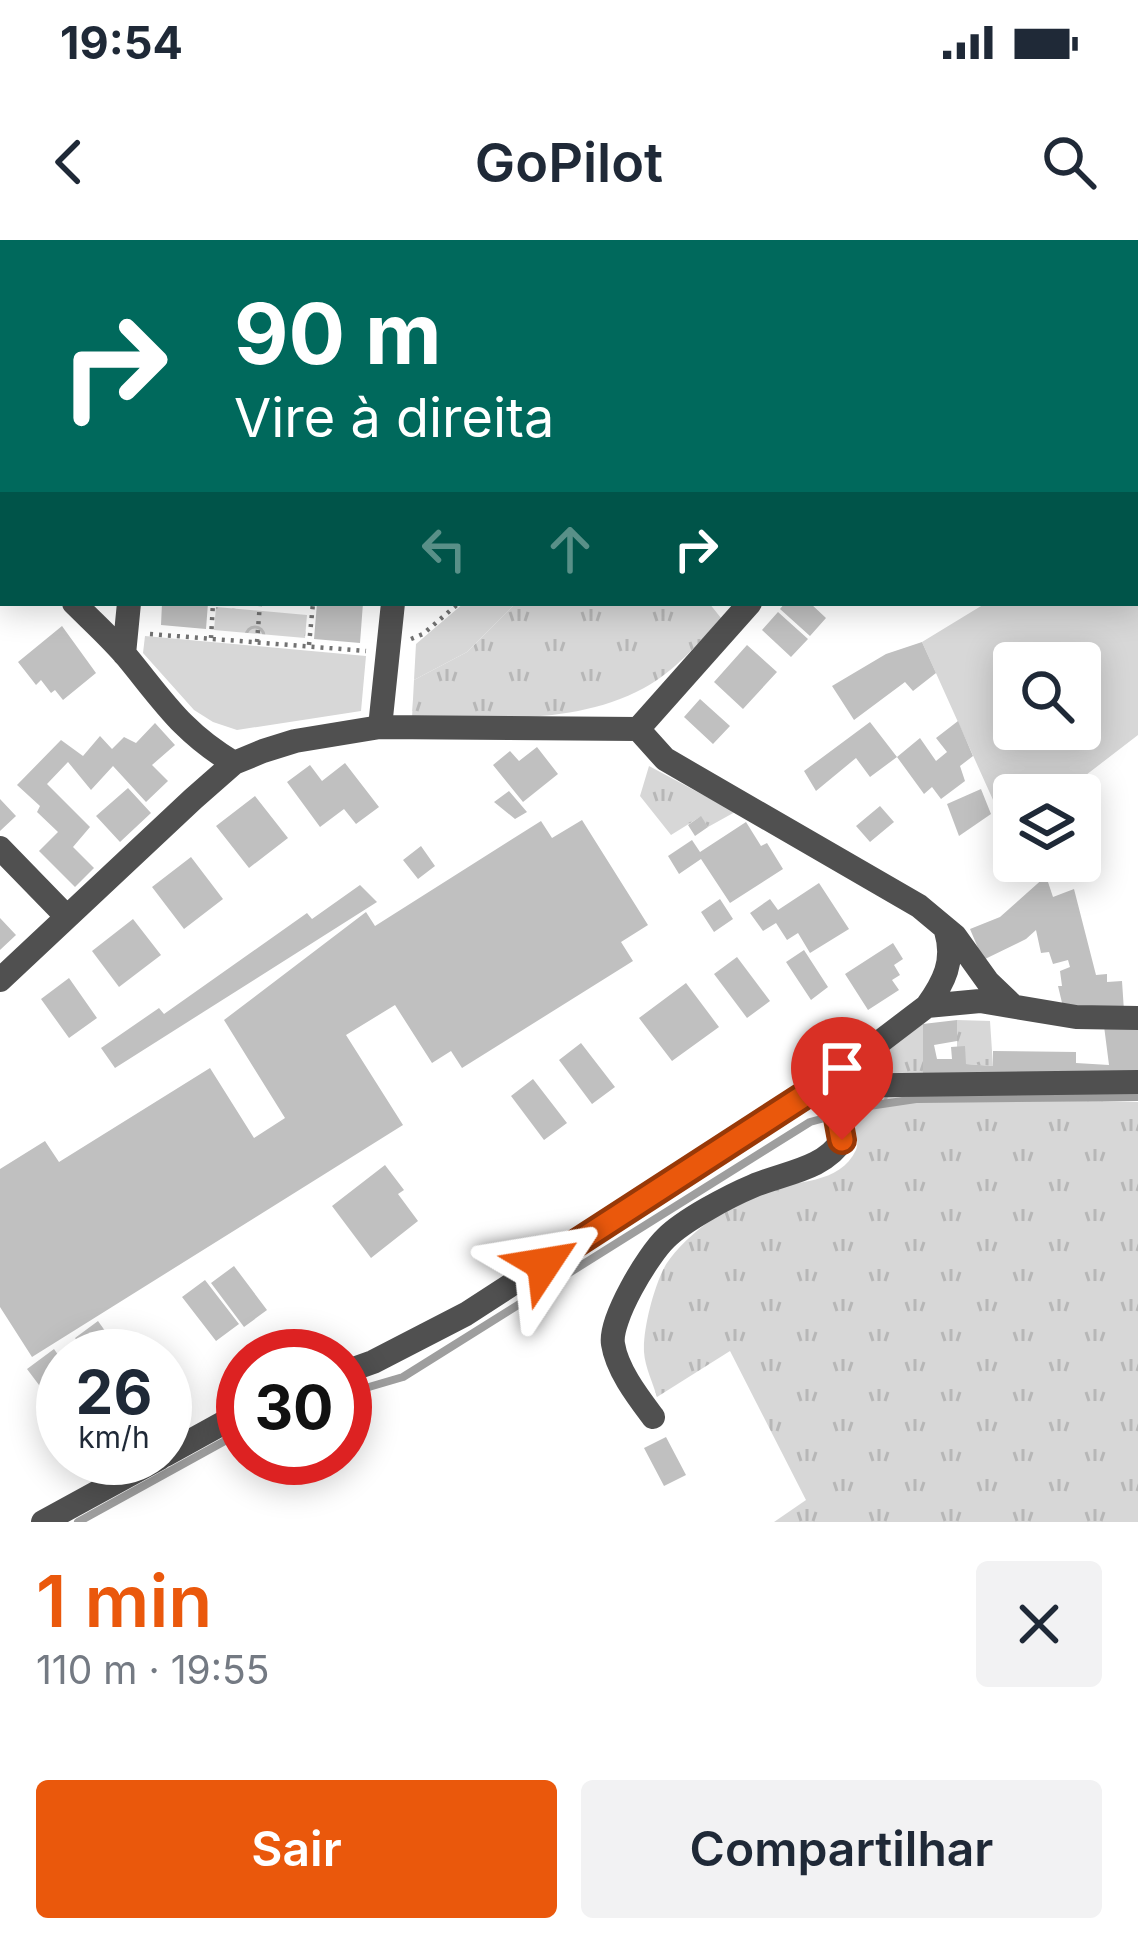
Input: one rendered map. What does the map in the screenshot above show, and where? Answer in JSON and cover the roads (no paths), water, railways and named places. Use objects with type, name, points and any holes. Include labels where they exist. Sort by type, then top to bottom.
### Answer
[{"type":"street","points":[[77,606],[124,654],[171,715],[204,746],[234,763]]},
{"type":"street","points":[[124,654],[129,606]]},
{"type":"street","points":[[380,728],[394,606]]},
{"type":"street","points":[[0,980],[234,763],[295,741],[380,728],[638,729],[747,606]]},
{"type":"street","points":[[638,729],[664,759],[944,924],[1011,1004]]},
{"type":"street","points":[[0,848],[67,917]]},
{"type":"street","points":[[372,1363],[466,1314],[825,1086],[927,1006],[947,975],[949,942],[944,924]]},
{"type":"street","points":[[927,1006],[962,1001],[1011,1004],[1076,1017],[1138,1018]]},
{"type":"street","points":[[825,1086],[1138,1082]]},
{"type":"street","points":[[653,1418],[612,1342],[618,1315],[666,1238],[753,1186],[832,1155],[842,1140],[825,1086]]},
{"type":"street","points":[[44,1522],[110,1485]]},
{"type":"waterway","points":[[372,1386],[403,1377],[810,1122],[916,1099],[1138,1097]]},
{"type":"waterway","points":[[78,1522],[216,1446]]}]
